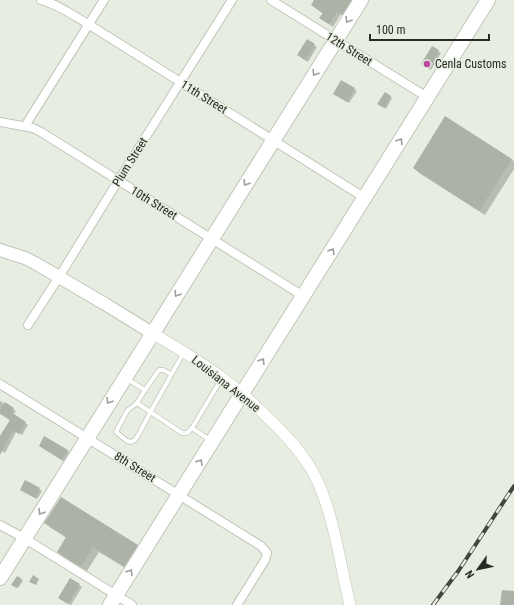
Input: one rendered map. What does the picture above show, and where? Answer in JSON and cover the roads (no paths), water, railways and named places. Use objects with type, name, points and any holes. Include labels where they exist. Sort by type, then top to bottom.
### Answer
[{"type":"highway","points":[[0,578],[361,0]]},
{"type":"highway","points":[[113,600],[488,0]]},
{"type":"main road","name":"Louisiana Avenue","points":[[0,250],[25,258],[184,352],[222,378],[274,423],[302,455],[314,476],[328,511],[350,605]]},
{"type":"street","name":"11th Street","points":[[41,0],[60,7],[88,24],[365,198]]},
{"type":"street","points":[[25,126],[104,0]]},
{"type":"street","name":"Plum Street","points":[[28,325],[232,0]]},
{"type":"street","name":"12th Street","points":[[271,0],[427,97]]},
{"type":"street","name":"10th Street","points":[[0,122],[25,126],[41,132],[303,296]]},
{"type":"street","name":"8th Street","points":[[0,384],[261,546],[267,553],[265,560],[237,605]]},
{"type":"street","points":[[0,524],[24,538],[113,600],[132,605]]},
{"type":"lane","points":[[171,374],[159,370],[137,403],[127,411],[116,432],[127,441],[131,442],[135,440],[184,352]]},
{"type":"lane","points":[[125,377],[146,390]]},
{"type":"lane","points":[[137,403],[182,433],[186,433],[192,428],[222,378]]},
{"type":"lane","points":[[192,428],[212,441]]},
{"type":"railway","points":[[433,605],[459,570],[514,486]]},
{"type":"place","name":"Cenla Customs","points":[[427,64]]}]
